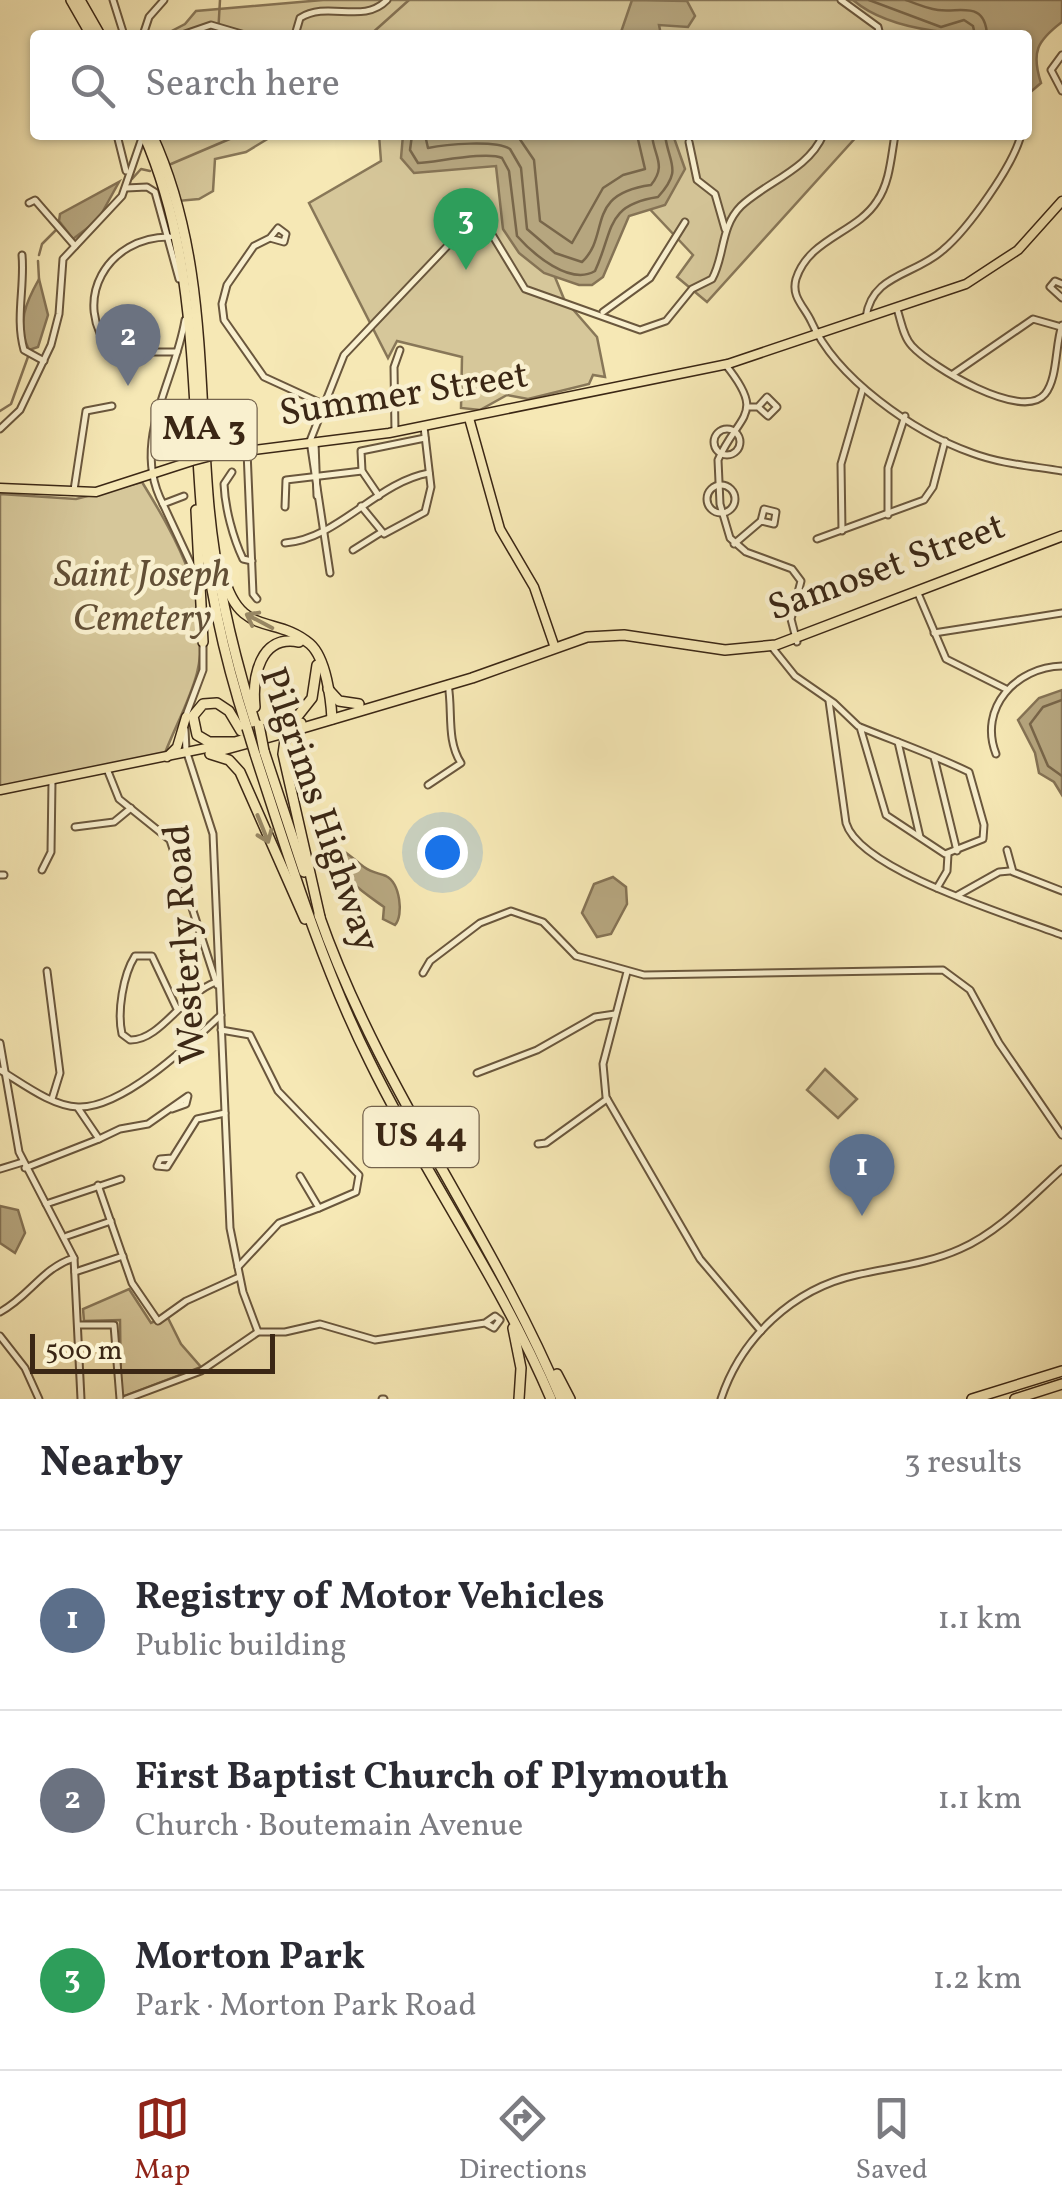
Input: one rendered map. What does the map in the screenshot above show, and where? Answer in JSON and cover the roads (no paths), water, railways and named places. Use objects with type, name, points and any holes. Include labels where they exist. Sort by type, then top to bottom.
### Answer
[{"type":"highway","points":[[70,0],[87,30]]},
{"type":"highway","points":[[80,0],[97,30]]},
{"type":"highway","name":"Pilgrims Highway","points":[[147,140],[168,201],[184,270],[195,464],[217,618],[251,727]]},
{"type":"highway","name":"Pilgrims Highway","points":[[148,140],[181,217],[196,288],[208,493],[224,609],[251,727]]},
{"type":"highway","points":[[195,464],[203,642]]},
{"type":"highway","points":[[208,493],[223,574],[233,600],[253,620],[308,643],[319,656],[332,716]]},
{"type":"highway","name":"Samoset Street","points":[[235,742],[448,684],[555,648],[622,640],[727,654],[772,648],[1062,538]]},
{"type":"highway","name":"US 44","points":[[257,753],[251,727],[260,662],[276,644],[294,641],[305,645],[316,658],[316,684],[305,712],[282,728]]},
{"type":"highway","points":[[324,682],[336,699],[359,704]]},
{"type":"highway","points":[[235,742],[216,744],[201,738],[194,728],[194,712],[206,703],[217,702],[251,727],[257,753]]},
{"type":"highway","name":"Samoset Street","points":[[296,730],[359,704],[377,703]]},
{"type":"highway","points":[[296,730],[285,740],[282,754],[320,916]]},
{"type":"highway","name":"Pilgrims Highway","points":[[257,753],[324,958],[381,1085],[505,1302],[551,1399]]},
{"type":"highway","name":"Pilgrims Highway","points":[[257,753],[381,1062],[523,1316],[561,1399]]},
{"type":"highway","name":"US 44","points":[[210,754],[229,760],[240,772],[276,862],[324,958]]},
{"type":"highway","name":"US 44","points":[[505,1302],[521,1358],[518,1399]]},
{"type":"highway","name":"US 44","points":[[523,1316],[570,1399]]},
{"type":"highway","points":[[972,1399],[1062,1371]]},
{"type":"highway","points":[[1015,1399],[1062,1384]]},
{"type":"main road","name":"Summer Street","points":[[0,488],[73,494],[109,490],[246,448],[424,427],[725,364],[866,320],[992,270],[1060,208]]},
{"type":"main road","points":[[469,418],[500,529],[534,587],[555,648]]},
{"type":"main road","points":[[166,758],[176,750],[186,716]]},
{"type":"main road","name":"Samoset Street","points":[[0,790],[166,758],[210,754],[296,730]]},
{"type":"main road","name":"Samoset Street","points":[[107,769],[188,756],[235,742]]},
{"type":"street","points":[[112,0],[122,30]]},
{"type":"street","points":[[145,30],[149,17],[164,0]]},
{"type":"street","points":[[297,30],[303,16],[334,4],[370,11],[387,0]]},
{"type":"street","points":[[841,0],[879,30]]},
{"type":"street","points":[[200,30],[218,25],[232,30]]},
{"type":"street","points":[[1062,55],[1051,70],[1062,91]]},
{"type":"street","points":[[118,140],[126,181]]},
{"type":"street","points":[[0,428],[20,410],[44,361],[58,320],[62,263],[118,203],[144,140]]},
{"type":"street","points":[[330,573],[326,526],[316,499],[312,440],[345,354],[463,232],[466,206],[482,218],[525,290],[600,312],[634,329],[663,323],[692,289],[712,279],[725,229],[743,204],[810,155],[820,140]]},
{"type":"street","points":[[895,140],[885,185],[874,206],[829,236],[796,280],[797,299],[814,335],[864,388],[945,441],[991,459],[1062,471]]},
{"type":"street","points":[[866,320],[874,290],[922,266],[948,246],[1002,171],[1018,140]]},
{"type":"street","points":[[689,142],[697,180],[714,194],[725,229]]},
{"type":"street","name":"Westerly Road","points":[[126,181],[155,192],[170,237],[185,314],[150,440],[151,475],[196,575],[204,670],[186,716],[188,756],[212,829],[230,1228],[258,1332]]},
{"type":"street","points":[[30,202],[35,200],[74,246]]},
{"type":"street","points":[[600,312],[650,278],[685,222]]},
{"type":"street","points":[[463,232],[488,233]]},
{"type":"street","points":[[170,237],[141,238],[126,246],[98,282],[93,306],[98,330],[112,352],[177,352]]},
{"type":"street","points":[[270,238],[254,246],[227,285],[222,304],[224,320],[264,378],[326,405]]},
{"type":"street","points":[[22,255],[18,322],[29,353],[44,361]]},
{"type":"street","points":[[897,309],[911,345],[953,374],[987,394],[1035,401],[1049,386],[1062,326],[1034,319],[953,374]]},
{"type":"street","points":[[395,432],[394,367],[400,350]]},
{"type":"street","points":[[725,364],[746,391],[748,407],[720,454],[718,485],[722,513],[734,544],[792,569],[800,578],[802,590],[791,620],[797,640]]},
{"type":"street","points":[[842,531],[841,464],[864,388]]},
{"type":"street","points":[[73,494],[86,411],[112,406]]},
{"type":"street","points":[[748,407],[758,407]]},
{"type":"street","points":[[888,516],[888,468],[904,416]]},
{"type":"street","points":[[353,550],[425,512],[429,473],[424,427]]},
{"type":"street","points":[[728,429],[736,432],[739,449],[729,456],[720,454],[714,444],[718,434],[728,429]]},
{"type":"street","points":[[378,496],[362,470],[362,450],[425,438]]},
{"type":"street","points":[[817,539],[919,504],[930,494],[945,441]]},
{"type":"street","points":[[246,448],[257,599]]},
{"type":"street","points":[[285,507],[286,480],[362,470]]},
{"type":"street","points":[[232,472],[224,489],[243,558],[252,560]]},
{"type":"street","points":[[285,543],[300,542],[407,478],[429,473]]},
{"type":"street","points":[[718,485],[727,486],[734,494],[731,508],[722,513],[712,510],[707,501],[709,491],[718,485]]},
{"type":"street","points":[[163,504],[184,496]]},
{"type":"street","points":[[361,506],[380,534]]},
{"type":"street","points":[[734,544],[761,521]]},
{"type":"street","points":[[918,593],[951,664],[1006,689]]},
{"type":"street","points":[[934,633],[1062,613]]},
{"type":"street","points":[[772,648],[794,676],[860,727],[969,772],[984,837],[948,854],[884,812],[860,727]]},
{"type":"street","points":[[996,754],[992,723],[1006,689],[1035,671],[1062,666]]},
{"type":"street","points":[[428,785],[461,763],[450,740],[453,711],[448,684]]},
{"type":"street","points":[[827,698],[850,834],[896,869],[1062,935]]},
{"type":"street","points":[[898,742],[920,838]]},
{"type":"street","points":[[934,757],[958,852]]},
{"type":"street","points":[[107,769],[114,792],[170,840],[219,992]]},
{"type":"street","points":[[42,870],[51,852],[52,781]]},
{"type":"street","points":[[75,827],[114,822],[130,808]]},
{"type":"street","points":[[1008,850],[1013,872]]},
{"type":"street","points":[[937,888],[946,871],[948,854]]},
{"type":"street","points":[[958,896],[998,872],[1013,872],[1062,891]]},
{"type":"street","points":[[423,973],[430,961],[480,922],[511,911],[543,922],[576,956],[627,972],[706,976],[943,970],[970,990],[999,1044],[1062,1135]]},
{"type":"street","points":[[178,1009],[154,960],[144,953],[135,956],[125,985],[122,1034],[140,1040],[178,1009],[188,996],[216,982]]},
{"type":"street","points":[[47,970],[60,1073],[52,1099]]},
{"type":"street","points":[[627,972],[602,1071],[607,1099],[700,1260],[761,1332]]},
{"type":"street","points":[[477,1072],[514,1060],[595,1017],[615,1014]]},
{"type":"street","points":[[78,1108],[126,1090],[191,1045],[220,1015]]},
{"type":"street","points":[[221,1030],[239,1030],[252,1036],[278,1092],[359,1175],[356,1192],[274,1226],[238,1268]]},
{"type":"street","points":[[0,1043],[2,1072],[24,1165],[66,1236],[74,1258],[82,1399]]},
{"type":"street","points":[[2,1072],[78,1108],[98,1140]]},
{"type":"street","points":[[538,1144],[546,1143],[607,1099]]},
{"type":"street","points":[[0,1169],[24,1165],[120,1129],[148,1124],[172,1108]]},
{"type":"street","points":[[172,1158],[193,1122],[208,1114],[224,1113]]},
{"type":"street","points":[[721,1399],[761,1332],[789,1305],[826,1284],[933,1259],[971,1244],[1062,1169]]},
{"type":"street","points":[[300,1176],[319,1208]]},
{"type":"street","points":[[46,1204],[121,1179]]},
{"type":"street","points":[[98,1185],[132,1283],[158,1321],[186,1301],[240,1276]]},
{"type":"street","points":[[66,1236],[111,1221]]},
{"type":"street","points":[[75,1272],[123,1256]]},
{"type":"street","points":[[0,1312],[22,1300],[47,1270],[74,1258]]},
{"type":"street","points":[[78,1324],[114,1325],[123,1399],[198,1372],[258,1332],[285,1332],[320,1324],[375,1340],[485,1324]]},
{"type":"street","points":[[0,1336],[25,1368],[38,1399]]},
{"type":"water","points":[[632,0],[687,1],[695,16],[688,27],[659,25],[660,30],[622,30]]},
{"type":"water","points":[[853,0],[1062,0],[1062,22],[1038,48],[1041,83],[1032,91],[1032,30],[930,30],[870,12]]},
{"type":"water","points":[[403,140],[675,140],[685,169],[665,205],[629,216],[603,277],[592,285],[579,285],[544,273],[519,253],[503,229],[496,166],[414,173],[401,158]]},
{"type":"water","points":[[119,182],[98,220],[73,239],[59,221],[60,214]]},
{"type":"water","points":[[39,279],[48,315],[38,347],[29,350],[23,331],[24,313]]},
{"type":"water","points":[[1062,690],[1062,795],[1054,782],[1039,773],[1035,753],[1018,720],[1039,698]]},
{"type":"water","points":[[339,849],[395,885],[399,914],[395,925],[383,919],[384,907],[348,878],[338,862],[335,852]]},
{"type":"water","points":[[613,877],[626,887],[627,904],[611,934],[597,937],[582,913],[594,884]]},
{"type":"water","points":[[0,1206],[18,1210],[25,1233],[15,1253],[0,1243]]},
{"type":"waterway","points":[[218,30],[220,0]]},
{"type":"waterway","points":[[376,30],[409,0]]},
{"type":"waterway","points":[[171,164],[227,140]]},
{"type":"waterway","points":[[132,179],[141,169],[150,171]]},
{"type":"waterway","points":[[39,255],[42,244],[56,230]]},
{"type":"waterway","points":[[38,261],[39,279]]},
{"type":"waterway","points":[[0,411],[11,404],[29,354]]},
{"type":"place","name":"Morton Park","points":[[466,270]]},
{"type":"place","name":"First Baptist Church of Plymouth","points":[[128,386]]},
{"type":"place","name":"Registry of Motor Vehicles","points":[[862,1216]]},
{"type":"park label","name":"Saint Joseph Cemetery","points":[[142,598]]}]
